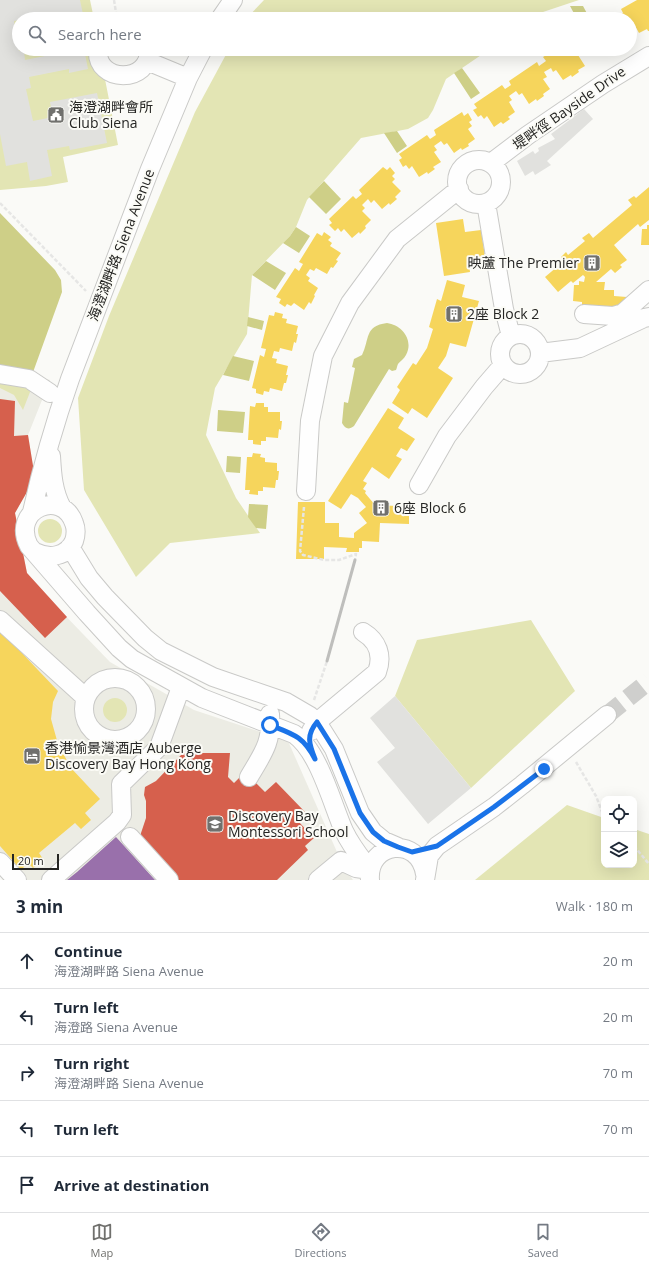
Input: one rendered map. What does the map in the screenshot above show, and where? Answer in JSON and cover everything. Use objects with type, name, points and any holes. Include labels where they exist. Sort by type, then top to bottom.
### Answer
[{"type":"street","points":[[225,12],[233,0]]},
{"type":"street","points":[[99,56],[100,61],[111,73],[119,76],[128,76],[142,68],[148,56]]},
{"type":"street","points":[[150,56],[188,78]]},
{"type":"street","name":"海澄湖畔路 Siena Avenue","points":[[199,56],[188,78],[94,314],[61,405],[43,466],[32,512],[25,525],[24,532],[29,546],[64,588],[119,648],[132,659],[202,698],[294,734],[301,739],[311,751],[347,836],[370,875]]},
{"type":"street","name":"堤畔徑 Bayside Drive","points":[[491,164],[528,135],[603,84],[649,56]]},
{"type":"street","points":[[480,160],[491,164],[498,172],[501,179],[501,187],[498,193],[493,199],[486,203],[473,203],[462,195],[458,189],[458,175],[462,169],[467,164],[480,160]]},
{"type":"street","points":[[306,491],[310,421],[323,356],[350,303],[397,239],[458,189]]},
{"type":"street","points":[[486,203],[504,309],[511,336]]},
{"type":"street","points":[[584,314],[613,316],[623,313],[649,290]]},
{"type":"street","points":[[540,353],[580,348],[649,317]]},
{"type":"street","points":[[518,334],[530,336],[536,341],[539,347],[540,360],[532,370],[520,374],[513,373],[503,365],[500,359],[500,352],[502,345],[511,336],[518,334]]},
{"type":"street","points":[[419,485],[447,436],[503,365]]},
{"type":"street","points":[[0,374],[29,380],[50,393]]},
{"type":"street","name":"海澄湖畔路 Siena Avenue","points":[[50,445],[53,485],[62,508],[73,518],[75,526],[76,534],[70,548]]},
{"type":"street","points":[[32,512],[46,505],[54,505],[62,508]]},
{"type":"street","points":[[35,552],[41,555],[57,556],[70,548],[89,578],[105,597],[145,638],[166,662],[168,667],[168,673],[165,678],[152,691],[146,707],[143,723],[131,736],[123,739],[106,739],[98,736],[92,730],[84,715],[84,707],[86,698],[90,691],[100,682],[112,678],[130,682],[139,689],[144,698],[146,707]]},
{"type":"street","points":[[0,620],[86,698]]},
{"type":"street","points":[[315,759],[311,747],[310,733],[313,719],[377,672],[380,662],[378,648],[370,636],[363,632]]},
{"type":"street","points":[[145,638],[161,651],[214,677],[286,702],[313,719],[334,749],[360,813],[373,832],[384,841],[405,849],[422,861],[425,877]]},
{"type":"street","points":[[119,648],[130,664],[127,672],[120,679]]},
{"type":"street","points":[[51,880],[117,822],[122,815],[121,784],[159,747],[181,687]]},
{"type":"street","points":[[245,688],[263,699],[269,706],[270,725],[270,735],[266,745],[249,777]]},
{"type":"street","points":[[425,877],[429,856],[437,846],[494,807],[568,749],[607,715]]},
{"type":"street","points":[[130,837],[168,880]]},
{"type":"street","points":[[318,880],[341,861],[370,875],[373,861],[388,849],[437,846]]},
{"type":"street","points":[[0,862],[17,880]]},
{"type":"path","points":[[114,0],[116,12]]},
{"type":"path","points":[[0,203],[87,293]]},
{"type":"path","points":[[306,491],[300,551],[303,555],[324,560],[339,560],[356,554],[355,560]]},
{"type":"path","points":[[313,719],[327,661]]},
{"type":"path","points":[[568,749],[596,796],[601,809]]},
{"type":"path","points":[[637,850],[649,864]]},
{"type":"shaded area","name":"海澄湖畔會所 Club Siena","points":[[0,0],[90,0],[93,12],[12,12],[12,56],[100,56],[118,145],[63,157],[68,182],[46,186],[0,190]]},
{"type":"shaded area","points":[[264,0],[579,0],[543,12],[253,12]]},
{"type":"shaded area","points":[[570,6],[583,6],[586,12],[573,12]]},
{"type":"shaded area","points":[[225,56],[480,56],[446,79],[428,118],[408,129],[361,138],[307,200],[296,227],[290,236],[252,275],[247,334],[215,388],[206,435],[236,498],[260,533],[170,543],[136,577],[84,490],[78,398],[109,316],[195,112]]},
{"type":"shaded area","points":[[462,68],[480,93],[471,99],[454,73]]},
{"type":"shaded area","points":[[397,131],[407,146],[397,153],[384,133]]},
{"type":"shaded area","points":[[324,181],[341,199],[326,214],[309,197]]},
{"type":"shaded area","points":[[0,213],[55,270],[61,280],[62,292],[32,375],[0,369]]},
{"type":"shaded area","points":[[296,227],[310,236],[299,253],[283,243]]},
{"type":"shaded area","points":[[266,261],[286,273],[275,290],[252,275]]},
{"type":"shaded area","points":[[248,317],[264,321],[262,330],[247,326]]},
{"type":"shaded area","points":[[387,323],[392,324],[402,330],[405,334],[409,344],[406,355],[398,364],[396,370],[392,371],[389,369],[354,426],[350,428],[344,427],[342,423],[344,402],[348,403],[355,368],[352,367],[354,359],[362,355],[371,330]]},
{"type":"shaded area","points":[[233,356],[254,361],[249,381],[223,375]]},
{"type":"shaded area","points":[[0,369],[50,380],[28,435],[35,478],[15,513],[27,573],[55,605],[110,662],[194,710],[288,741],[341,861],[353,880],[3,880],[0,876]]},
{"type":"shaded area","points":[[0,379],[32,387],[23,410],[14,395],[0,388]]},
{"type":"shaded area","points":[[218,410],[245,412],[243,433],[217,431]]},
{"type":"shaded area","points":[[227,456],[241,457],[240,473],[226,472]]},
{"type":"shaded area","points":[[249,504],[268,505],[266,529],[256,528],[248,517]]},
{"type":"shaded area","points":[[50,519],[58,523],[62,531],[58,539],[50,543],[42,539],[38,531],[42,523]]},
{"type":"shaded area","points":[[531,620],[575,691],[471,788],[395,696],[417,640]]},
{"type":"shaded area","points":[[115,698],[120,699],[126,705],[126,715],[120,721],[115,722],[110,721],[104,715],[103,710],[104,705],[110,699]]},
{"type":"shaded area","points":[[567,805],[601,817],[601,868],[637,868],[637,830],[649,834],[649,880],[475,880]]},
{"type":"building: Homes","points":[[637,0],[649,0],[649,31],[647,29],[639,33],[637,29],[637,12],[622,12],[621,9]]},
{"type":"building: Homes","points":[[579,56],[585,66],[578,70],[579,72],[572,77],[571,75],[563,80],[556,70],[553,72],[551,68],[544,72],[547,77],[543,79],[550,89],[537,101],[536,99],[529,104],[522,93],[519,95],[516,91],[509,96],[512,100],[509,102],[515,112],[508,117],[510,119],[503,124],[501,122],[494,127],[487,116],[484,119],[481,115],[478,117],[473,110],[477,108],[474,104],[502,85],[505,89],[511,85],[509,81],[537,62],[539,66],[546,61],[543,57]]},
{"type":"building: Homes","points":[[462,112],[464,116],[468,113],[472,120],[469,122],[472,126],[468,129],[475,139],[468,144],[469,146],[462,150],[461,148],[454,153],[447,143],[444,145],[441,141],[434,146],[437,150],[434,152],[441,162],[433,167],[435,169],[428,174],[427,172],[419,177],[412,166],[409,169],[406,165],[403,167],[399,160],[402,158],[399,154],[427,135],[430,139],[436,135],[434,130]]},
{"type":"building: Homes","points":[[383,167],[387,170],[390,167],[395,173],[392,176],[395,179],[392,182],[401,191],[395,197],[397,199],[382,209],[374,200],[371,203],[368,199],[362,205],[365,208],[362,211],[371,220],[360,234],[359,232],[352,238],[344,229],[341,232],[338,228],[335,231],[329,225],[332,223],[329,219],[353,196],[356,199],[362,194],[359,190]]},
{"type":"building: Homes","name":"映蘆 The Premier","points":[[649,187],[649,220],[640,227],[638,224],[614,245],[627,260],[620,265],[622,267],[615,273],[611,269],[596,282],[605,282],[604,290],[614,290],[614,296],[627,297],[626,305],[618,304],[618,308],[582,306],[582,302],[573,301],[574,285],[579,285],[579,281],[584,282],[585,277],[583,275],[573,283],[571,281],[558,292],[545,277],[564,261],[561,257],[566,252],[568,255],[585,241],[582,238],[589,233],[593,238],[632,205],[628,200],[634,196],[636,198]]},
{"type":"building: Homes","points":[[463,219],[465,232],[481,230],[485,256],[468,258],[470,272],[444,276],[436,223]]},
{"type":"building: Homes","points":[[647,225],[649,225],[649,245],[641,245],[642,229],[647,229]]},
{"type":"building: Homes","points":[[324,232],[331,237],[328,240],[332,243],[330,246],[341,253],[336,260],[338,261],[333,268],[331,267],[327,274],[316,268],[314,271],[310,269],[306,275],[310,278],[308,281],[318,288],[311,304],[309,302],[304,310],[294,303],[291,306],[287,304],[285,307],[279,303],[281,299],[276,297],[295,268],[299,271],[303,264],[299,262],[317,233],[322,236]]},
{"type":"building: Homes","points":[[447,280],[465,285],[462,297],[479,301],[466,347],[450,343],[446,356],[438,368],[453,378],[427,418],[412,408],[408,414],[392,403],[400,390],[397,387],[413,363],[416,365],[427,348],[433,329],[429,327],[437,299],[441,301]]},
{"type":"building: Homes","points":[[275,312],[283,314],[282,318],[287,319],[286,323],[298,326],[296,334],[298,334],[292,351],[280,348],[279,352],[274,351],[272,358],[277,359],[276,363],[288,366],[286,375],[288,375],[282,391],[270,388],[269,392],[264,391],[263,395],[256,393],[256,389],[252,388],[260,355],[264,357],[266,349],[261,348],[269,315],[274,316]]},
{"type":"building: Homes","points":[[256,403],[264,403],[264,407],[268,407],[268,412],[280,412],[280,421],[282,421],[278,438],[266,437],[266,441],[261,441],[261,445],[253,444],[253,440],[248,440],[250,406],[255,407]]},
{"type":"building: Homes","points":[[388,408],[404,418],[398,428],[415,439],[407,451],[401,448],[396,456],[402,459],[389,479],[372,467],[363,481],[367,483],[363,489],[375,505],[397,506],[397,510],[404,511],[404,516],[409,516],[409,524],[380,523],[379,542],[362,541],[362,548],[359,548],[359,552],[346,552],[347,548],[324,547],[324,559],[296,559],[298,502],[325,502],[325,523],[339,523],[339,537],[354,538],[354,533],[367,523],[359,513],[366,507],[358,498],[351,494],[341,509],[328,501]]},
{"type":"building: Homes","points":[[253,453],[261,454],[260,457],[265,458],[265,462],[277,463],[277,471],[279,471],[275,488],[263,487],[263,491],[258,491],[258,495],[249,494],[250,490],[245,490],[247,457],[252,457]]},
{"type":"building: Homes","name":"香港愉景灣酒店 Auberge Discovery Bay Hong Kong","points":[[0,630],[58,691],[53,702],[51,719],[58,744],[71,768],[100,799],[85,813],[91,820],[81,829],[75,823],[39,853],[43,859],[33,868],[28,863],[21,870],[0,846]]},
{"type":"building: Shops","points":[[0,399],[15,401],[14,436],[28,435],[35,478],[15,513],[27,573],[67,617],[45,638],[0,591]]},
{"type":"building: Shops","points":[[183,753],[230,753],[228,777],[234,783],[245,772],[265,792],[276,782],[307,814],[298,821],[314,838],[305,846],[308,850],[277,880],[175,880],[140,850],[141,833],[146,818],[146,801],[144,795],[145,787],[156,781]]},
{"type":"building: Offices","points":[[116,837],[155,880],[67,880],[77,872]]},
{"type":"building: Other","name":"海澄湖畔會所 Club Siena","points":[[0,0],[80,0],[83,12],[12,12],[12,56],[25,56],[25,60],[45,56],[85,56],[88,69],[69,73],[69,69],[29,77],[31,88],[26,89],[33,121],[53,117],[50,102],[97,93],[107,143],[70,150],[69,146],[47,150],[52,176],[30,181],[27,162],[6,166],[0,134]]},
{"type":"building: Other","points":[[584,109],[593,119],[547,161],[551,165],[535,175],[533,171],[525,176],[517,161],[533,151],[535,154],[539,151],[538,148],[555,139],[551,134]]},
{"type":"building: Other","points":[[395,696],[471,788],[428,824],[377,762],[395,748],[370,718]]},
{"type":"tunnel","points":[[607,715],[649,681]]},
{"type":"railway","points":[[327,661],[355,560]]},
{"type":"place","name":"海澄湖畔會所 Club Siena","points":[[56,115]]},
{"type":"place","name":"映蘆 The Premier","points":[[592,263]]},
{"type":"place","name":"2座 Block 2","points":[[454,314]]},
{"type":"place","name":"6座 Block 6","points":[[381,508]]},
{"type":"place","name":"香港愉景灣酒店 Auberge Discovery Bay Hong Kong","points":[[32,756]]},
{"type":"place","name":"Discovery Bay Montessori School","points":[[215,824]]},
{"type":"route","points":[[270,725],[294,734],[301,739],[311,751],[315,759],[311,747],[310,733],[317,722],[323,729],[334,749],[360,813],[373,832],[384,841],[412,852],[423,848],[437,846],[494,807],[544,769]]}]
